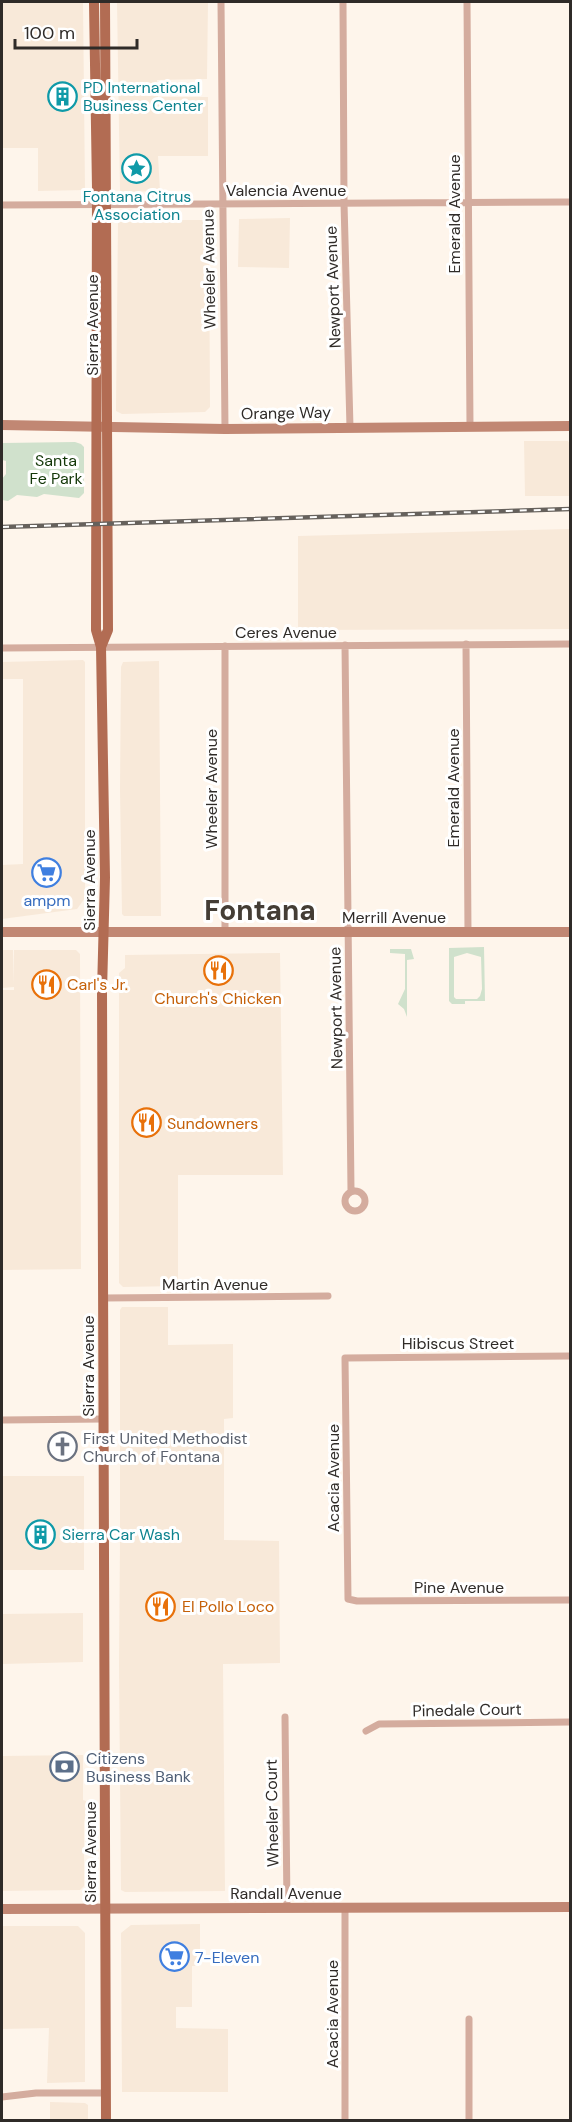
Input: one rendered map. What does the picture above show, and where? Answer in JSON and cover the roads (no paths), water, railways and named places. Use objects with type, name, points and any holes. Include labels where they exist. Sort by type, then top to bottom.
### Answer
[{"type":"main road","name":"Sierra Avenue","points":[[94,2],[108,426],[108,630],[101,647]]},
{"type":"main road","name":"Sierra Avenue","points":[[105,2],[96,426],[96,630],[101,647],[105,869],[103,1298],[106,2121]]},
{"type":"street","name":"Wheeler Avenue","points":[[221,2],[225,429]]},
{"type":"street","name":"Newport Avenue","points":[[343,2],[344,203],[350,427]]},
{"type":"street","name":"Emerald Avenue","points":[[466,2],[470,426]]},
{"type":"street","name":"Valencia Avenue","points":[[2,205],[570,202]]},
{"type":"street","name":"Orange Way","points":[[2,425],[225,429],[570,426]]},
{"type":"street","name":"Emerald Avenue","points":[[466,644],[468,932]]},
{"type":"street","name":"Ceres Avenue","points":[[2,648],[570,644]]},
{"type":"street","name":"Newport Avenue","points":[[345,645],[351,1191]]},
{"type":"street","name":"Wheeler Avenue","points":[[225,646],[225,932]]},
{"type":"street","name":"Merrill Avenue","points":[[2,932],[570,932]]},
{"type":"street","name":"Martin Avenue","points":[[103,1298],[328,1296]]},
{"type":"street","name":"Hibiscus Street","points":[[345,1358],[570,1356]]},
{"type":"street","name":"Acacia Avenue","points":[[345,1358],[348,1599]]},
{"type":"street","points":[[2,1420],[104,1419]]},
{"type":"street","name":"Pine Avenue","points":[[348,1599],[357,1601],[570,1600]]},
{"type":"street","name":"Wheeler Court","points":[[285,1717],[287,1908]]},
{"type":"street","name":"Pinedale Court","points":[[366,1731],[379,1724],[570,1722]]},
{"type":"street","name":"Randall Avenue","points":[[2,1909],[570,1907]]},
{"type":"street","name":"Acacia Avenue","points":[[345,1908],[345,2121]]},
{"type":"street","points":[[469,2019],[469,2121]]},
{"type":"street","points":[[2,2097],[36,2093],[105,2093]]},
{"type":"railway","points":[[2,527],[570,509]]},
{"type":"place","name":"PD International Business Center","points":[[62,96]]},
{"type":"place","name":"Fontana Citrus Association","points":[[137,168]]},
{"type":"place","name":"ampm","points":[[47,872]]},
{"type":"place","name":"Church's Chicken","points":[[218,970]]},
{"type":"place","name":"Carl's Jr.","points":[[46,984]]},
{"type":"place","name":"Sundowners","points":[[146,1123]]},
{"type":"place","name":"First United Methodist Church of Fontana","points":[[62,1447]]},
{"type":"place","name":"Sierra Car Wash","points":[[41,1534]]},
{"type":"place","name":"El Pollo Loco","points":[[161,1606]]},
{"type":"place","name":"Citizens Business Bank","points":[[65,1767]]},
{"type":"place","name":"7-Eleven","points":[[174,1957]]},
{"type":"district","name":"Fontana","points":[[260,910]]},
{"type":"park label","name":"Santa Fe Park","points":[[56,469]]}]
